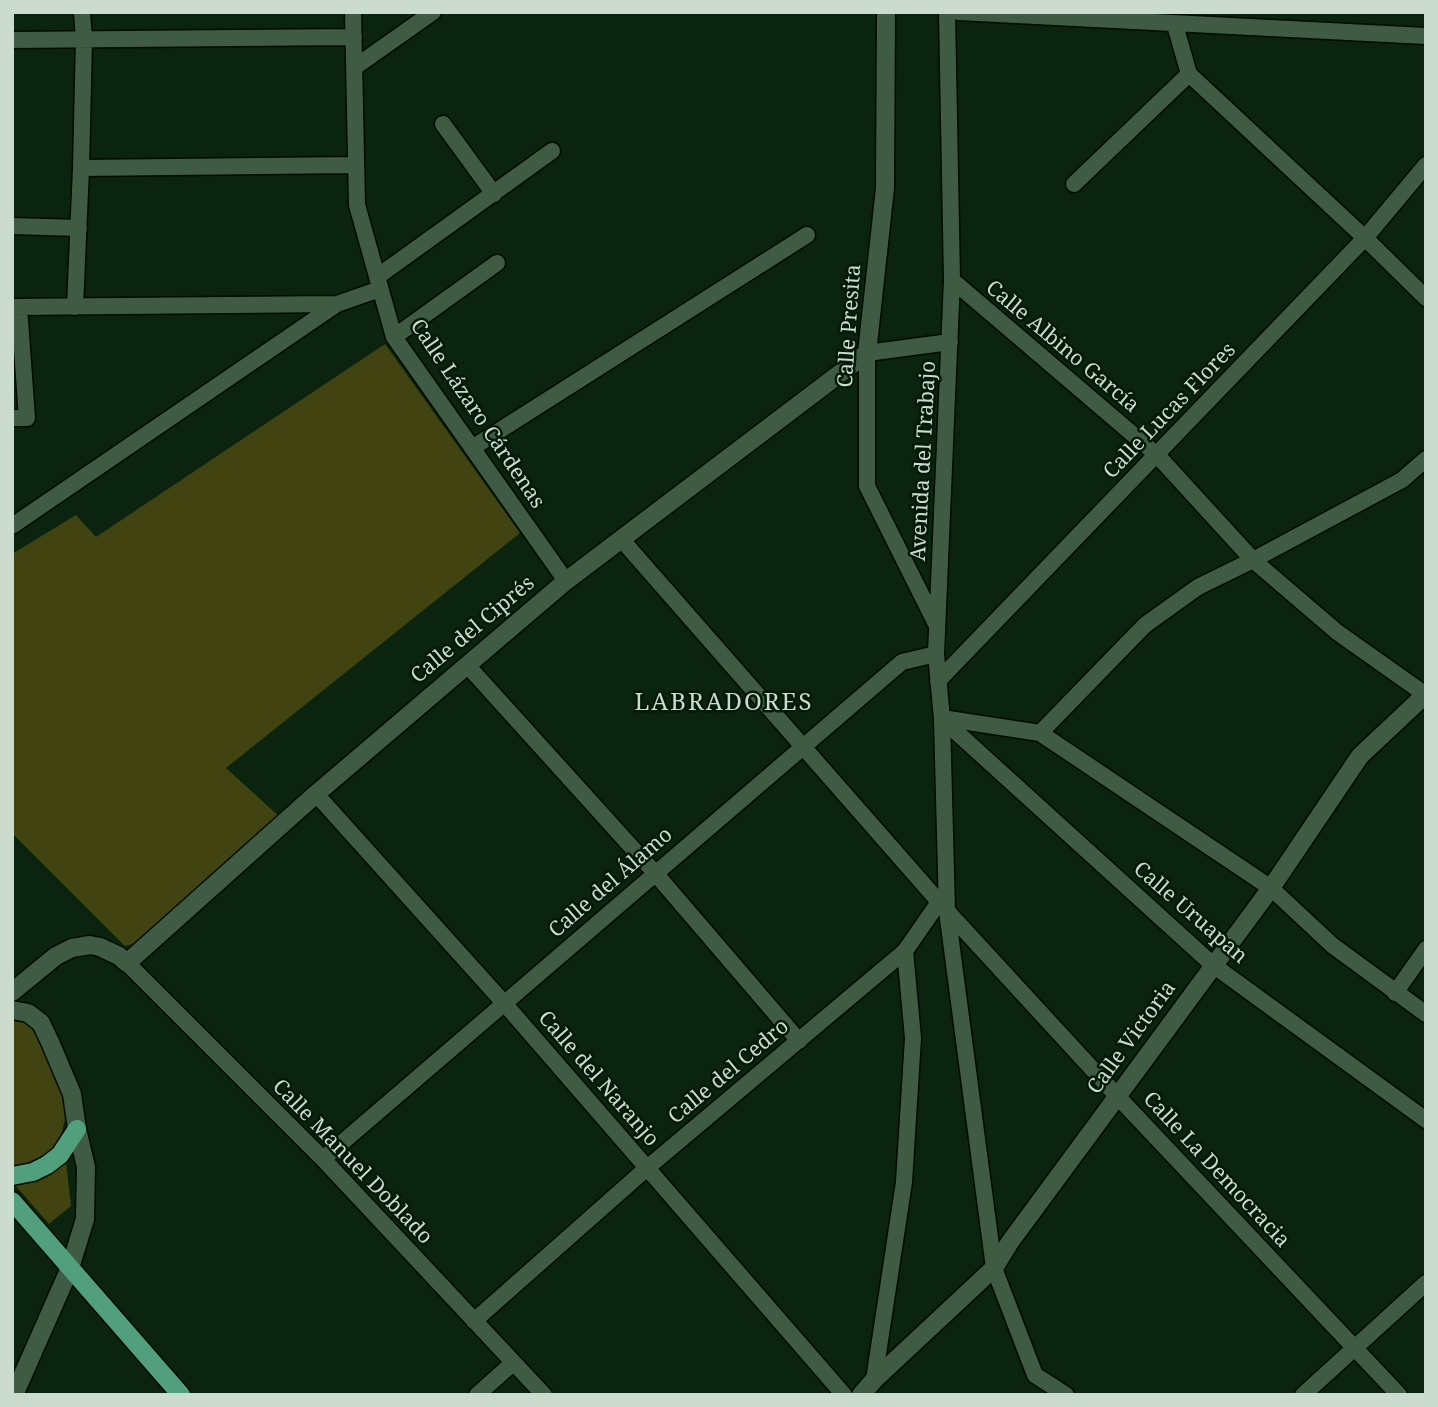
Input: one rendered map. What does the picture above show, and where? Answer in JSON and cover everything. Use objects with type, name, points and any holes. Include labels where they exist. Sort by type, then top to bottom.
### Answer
[{"type":"main road","points":[[12,1176],[33,1172],[47,1165],[60,1155],[77,1129]]},
{"type":"main road","points":[[12,1202],[181,1395]]},
{"type":"street","points":[[75,307],[81,168],[84,39],[82,12]]},
{"type":"street","name":"Calle Lázaro Cárdenas","points":[[354,12],[357,205],[394,337],[566,581]]},
{"type":"street","points":[[355,67],[432,12]]},
{"type":"street","name":"Calle Presita","points":[[886,12],[886,188],[867,353],[867,486],[937,626]]},
{"type":"street","name":"Avenida del Trabajo","points":[[947,12],[952,281],[936,654],[942,719],[943,907],[994,1268],[1035,1376],[1066,1395]]},
{"type":"street","points":[[958,12],[1106,17],[1175,25],[1426,36]]},
{"type":"street","points":[[1195,25],[1207,12]]},
{"type":"street","points":[[1175,25],[1189,74],[1366,238],[1426,298]]},
{"type":"street","points":[[12,40],[354,37]]},
{"type":"street","points":[[1074,184],[1189,74]]},
{"type":"street","points":[[443,124],[494,194]]},
{"type":"street","points":[[12,526],[337,304],[379,283],[552,151]]},
{"type":"street","points":[[81,168],[355,165]]},
{"type":"street","name":"Calle Lucas Flores","points":[[938,681],[1366,238],[1426,165]]},
{"type":"street","points":[[12,226],[79,228]]},
{"type":"street","points":[[472,448],[807,235]]},
{"type":"street","points":[[394,337],[497,263]]},
{"type":"street","name":"Calle Albino García","points":[[952,281],[1157,455],[1253,560],[1338,632],[1425,695]]},
{"type":"street","points":[[12,418],[27,418],[15,307],[337,304]]},
{"type":"street","points":[[867,353],[950,342]]},
{"type":"street","name":"Calle del Ciprés","points":[[127,963],[316,794],[566,581],[867,353]]},
{"type":"street","points":[[1040,733],[1144,625],[1198,587],[1402,480],[1426,459]]},
{"type":"street","name":"Calle La Democracia","points":[[622,541],[804,745],[943,907],[1399,1395]]},
{"type":"street","name":"Calle del Álamo","points":[[323,1159],[902,662],[936,654]]},
{"type":"street","points":[[467,665],[655,873],[799,1041]]},
{"type":"street","name":"Calle Victoria","points":[[861,1395],[994,1268],[1010,1242],[1271,888],[1360,756],[1425,695]]},
{"type":"street","points":[[942,719],[1040,733],[1271,888],[1332,945],[1426,1014]]},
{"type":"street","name":"Calle Uruapan","points":[[942,719],[1213,965],[1426,1120]]},
{"type":"street","name":"Calle del Naranjo","points":[[316,794],[504,1003],[844,1395]]},
{"type":"street","name":"Calle del Cedro","points":[[474,1321],[647,1168],[905,951],[943,907]]},
{"type":"street","points":[[12,992],[64,951],[90,946],[110,951],[127,963]]},
{"type":"street","points":[[1395,993],[1426,949]]},
{"type":"street","points":[[874,1380],[904,1182],[913,1038],[905,951]]},
{"type":"street","name":"Calle Manuel Doblado","points":[[127,963],[323,1159],[544,1395]]},
{"type":"street","points":[[12,1010],[28,1013],[41,1023],[72,1094],[86,1167],[85,1219],[70,1268],[14,1395]]},
{"type":"street","points":[[1303,1395],[1426,1283]]},
{"type":"street","points":[[477,1395],[513,1363]]},
{"type":"green space","points":[[385,344],[520,533],[226,768],[281,818],[133,944],[125,946],[12,833],[12,554],[76,515],[96,537]]},
{"type":"green space","points":[[12,1021],[21,1021],[35,1027],[65,1099],[67,1112],[60,1139],[52,1150],[42,1158],[16,1167],[12,1166]]},
{"type":"green space","points":[[66,1162],[71,1206],[49,1224],[15,1185],[43,1179]]},
{"type":"district","name":"LABRADORES","points":[[724,703]]}]
